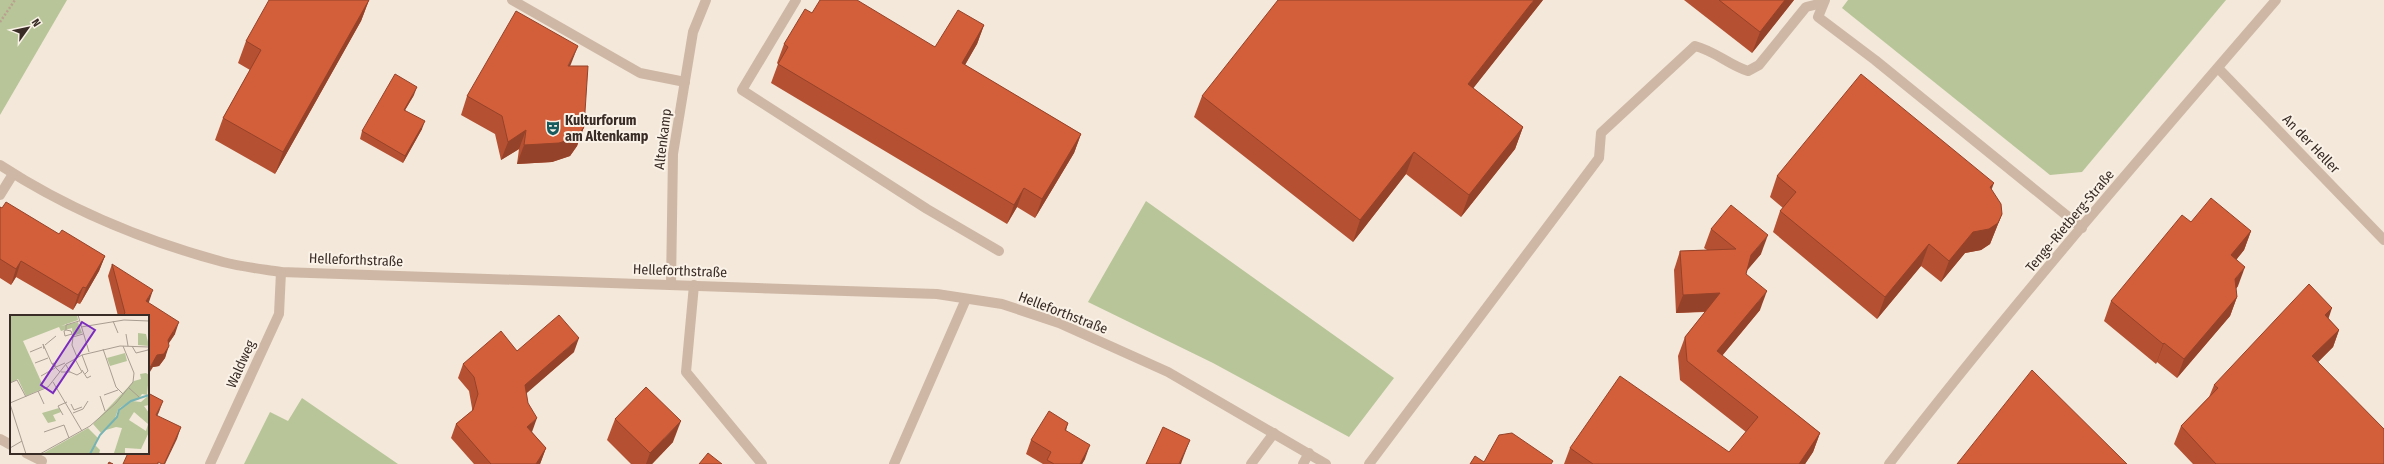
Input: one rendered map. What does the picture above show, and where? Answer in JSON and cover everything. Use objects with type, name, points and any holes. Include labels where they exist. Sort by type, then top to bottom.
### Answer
[{"type":"street","points":[[512,0],[640,73],[685,82]]},
{"type":"street","name":"Altenkamp","points":[[671,285],[673,154],[693,32],[706,0]]},
{"type":"street","points":[[796,0],[742,90],[927,209],[999,251]]},
{"type":"street","name":"Tenge-Rietberg-Straße","points":[[1889,464],[1932,409],[2082,228],[2276,0]]},
{"type":"street","points":[[1824,1],[1818,17],[2082,228]]},
{"type":"street","points":[[1369,464],[1599,158],[1601,133],[1695,46],[1710,50],[1732,66],[1748,71],[1759,64],[1806,7],[1824,1]]},
{"type":"street","name":"An der Heller","points":[[2218,68],[2384,240]]},
{"type":"street","name":"Helleforthstraße","points":[[0,165],[13,174],[76,208],[143,237],[225,262],[281,272],[937,294],[1002,304],[1059,323],[1168,372],[1326,464]]},
{"type":"street","points":[[0,195],[13,174]]},
{"type":"street","name":"Waldweg","points":[[210,464],[279,314],[281,272]]},
{"type":"street","points":[[694,285],[686,372],[762,464]]},
{"type":"street","points":[[894,464],[966,299]]},
{"type":"street","points":[[1251,464],[1274,433]]},
{"type":"street","points":[[0,439],[10,444]]},
{"type":"street","points":[[1303,464],[1309,453]]},
{"type":"street","points":[[28,454],[42,461]]},
{"type":"path","points":[[0,22],[15,0]]},
{"type":"green space","points":[[0,0],[67,0],[0,115]]},
{"type":"green space","points":[[1848,0],[2226,0],[2082,172],[2050,175],[1842,8]]},
{"type":"green space","points":[[1146,201],[1394,378],[1349,437],[1213,363],[1088,302]]},
{"type":"green space","points":[[302,398],[398,464],[244,464],[270,412],[288,421]]},
{"type":"building","points":[[269,0],[369,0],[283,152],[223,118],[261,50],[246,41]]},
{"type":"building","points":[[820,0],[857,0],[935,47],[958,10],[984,25],[962,63],[1081,134],[1042,199],[1024,188],[1014,205],[778,64],[788,47],[784,44],[805,9],[812,13]]},
{"type":"building","points":[[1278,0],[1534,0],[1468,84],[1523,127],[1469,195],[1414,152],[1360,220],[1202,96]]},
{"type":"building","points":[[1719,0],[1785,0],[1760,32]]},
{"type":"building","points":[[516,11],[578,46],[568,66],[588,66],[584,127],[577,137],[559,143],[524,145],[526,130],[508,142],[502,116],[467,96]]},
{"type":"building","points":[[395,74],[417,87],[404,110],[425,121],[405,156],[362,131]]},
{"type":"building","points":[[1861,74],[1994,183],[1990,187],[2001,204],[2002,214],[1998,223],[1989,229],[1973,232],[1949,261],[1929,244],[1885,297],[1780,211],[1796,192],[1777,176]]},
{"type":"building","points":[[2211,198],[2251,231],[2231,255],[2245,267],[2235,279],[2237,297],[2184,359],[2164,343],[2163,344],[2111,301],[2182,215],[2191,222]]},
{"type":"building","points":[[6,202],[59,234],[62,230],[105,256],[86,288],[83,287],[78,295],[21,261],[16,269],[0,259],[0,207],[2,208]]},
{"type":"building","points":[[1731,205],[1768,235],[1751,255],[1746,274],[1767,291],[1717,351],[1820,433],[1799,464],[1593,464],[1570,448],[1620,376],[1729,452],[1758,417],[1687,361],[1685,337],[1720,293],[1683,295],[1680,251],[1736,249],[1711,229]]},
{"type":"building","points":[[112,264],[153,290],[146,301],[179,322],[168,340],[169,346],[164,354],[157,355],[149,369],[149,315],[123,315],[125,313]]},
{"type":"building","points":[[2309,284],[2332,308],[2325,315],[2339,330],[2312,356],[2384,429],[2384,464],[2216,464],[2181,426],[2218,388],[2214,385]]},
{"type":"building","points":[[559,315],[579,338],[525,385],[528,403],[537,418],[527,427],[546,448],[536,464],[491,464],[456,424],[473,410],[478,394],[474,377],[463,364],[501,331],[517,351]]},
{"type":"building","points":[[2032,370],[2127,464],[1957,464]]},
{"type":"building","points":[[646,387],[681,421],[650,453],[615,419]]},
{"type":"building","points":[[149,394],[163,401],[156,415],[181,427],[164,464],[158,462],[158,464],[123,464],[128,454],[149,454]]},
{"type":"building","points":[[1049,411],[1068,423],[1065,430],[1090,445],[1080,464],[1054,464],[1047,460],[1051,452],[1031,440]]},
{"type":"building","points":[[1163,427],[1190,440],[1179,464],[1146,464]]},
{"type":"building","points":[[1512,433],[1553,461],[1551,464],[1470,464],[1475,456],[1484,462],[1499,435]]},
{"type":"building","points":[[708,453],[722,464],[699,464]]},
{"type":"place","name":"Kulturforum am Altenkamp","points":[[553,128]]}]
